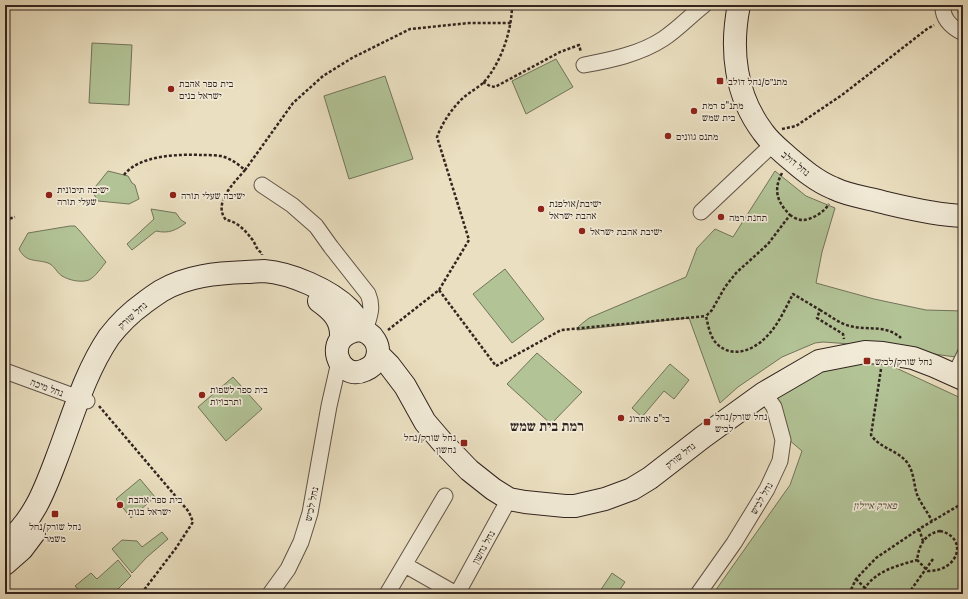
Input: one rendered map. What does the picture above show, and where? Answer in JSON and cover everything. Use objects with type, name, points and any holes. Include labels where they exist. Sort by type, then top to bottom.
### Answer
[{"type":"street","points":[[584,65],[611,61],[644,49],[663,39],[704,5]]},
{"type":"street","name":"נחל דולב","points":[[739,5],[734,41],[736,70],[745,102],[753,117],[768,138],[796,164],[818,181],[834,189],[911,209],[949,216],[963,216]]},
{"type":"street","points":[[944,5],[943,11],[945,20],[955,30],[963,33]]},
{"type":"street","points":[[701,212],[768,138]]},
{"type":"street","points":[[262,185],[298,210],[316,226],[368,294],[372,309],[375,362],[372,366],[353,369],[336,353],[341,338],[354,331],[373,342]]},
{"type":"street","name":"נחל שורק","points":[[5,564],[28,543],[47,513],[89,402],[98,356],[109,337],[123,320],[161,291],[176,284],[205,276],[262,272],[285,275],[310,284],[349,309],[405,386],[425,422],[455,457],[469,470],[508,499],[525,502],[575,506],[605,499],[632,489],[650,478],[764,393],[819,361],[865,352],[882,352],[913,358],[957,376]]},
{"type":"street","name":"נחל שורק","points":[[5,544],[17,534],[35,509],[50,475],[89,402],[112,352],[132,328],[147,314],[168,300],[181,293],[220,282],[243,280],[263,282],[297,291],[320,302],[334,314],[339,321],[342,329],[341,338]]},
{"type":"street","name":"נחל שורק","points":[[353,369],[379,376],[416,407]]},
{"type":"street","name":"נחל לכיש","points":[[270,594],[288,569],[301,542],[308,520],[329,406],[353,369]]},
{"type":"street","name":"נחל מיכה","points":[[5,371],[89,402]]},
{"type":"street","name":"נחל לכיש","points":[[698,594],[734,543],[767,490],[780,461],[784,440],[774,407],[764,393]]},
{"type":"street","points":[[387,594],[445,496]]},
{"type":"street","name":"נחל נחשון","points":[[405,565],[456,594],[508,499]]},
{"type":"lane","points":[[957,376],[963,351]]},
{"type":"path","points":[[373,342],[439,290],[469,240],[438,137],[441,126],[460,101],[483,82],[492,71],[510,30],[512,5]]},
{"type":"path","points":[[768,138],[796,126],[842,95],[927,29],[945,20]]},
{"type":"path","points":[[262,272],[262,253],[257,250],[252,238],[237,223],[226,220],[222,212],[222,204],[226,194],[293,103],[323,76],[352,58],[410,29],[469,23],[511,23]]},
{"type":"path","points":[[483,82],[490,86],[495,86],[560,52],[579,45],[584,65]]},
{"type":"path","points":[[124,175],[132,166],[165,156],[179,154],[221,156],[235,162],[245,170]]},
{"type":"path","points":[[796,164],[784,171],[779,178],[777,188],[779,202],[790,215],[802,220],[812,218],[819,214],[826,208],[834,189]]},
{"type":"path","points":[[439,290],[496,366],[561,330],[706,316],[712,310],[724,288],[736,273],[768,244],[790,215]]},
{"type":"path","points":[[5,220],[15,217]]},
{"type":"path","points":[[706,316],[711,335],[717,344],[727,350],[737,352],[755,347],[770,333],[793,294],[849,326],[878,328],[889,331],[903,340]]},
{"type":"path","points":[[820,310],[817,318],[843,334],[844,343]]},
{"type":"path","points":[[882,352],[871,435],[880,445],[901,456],[911,468],[918,496],[932,521]]},
{"type":"path","points":[[89,402],[189,512],[193,522],[142,594]]},
{"type":"path","points":[[849,594],[856,579],[876,558],[932,521],[963,503]]},
{"type":"path","points":[[920,529],[923,541]]},
{"type":"path","points":[[934,532],[946,532],[954,538],[956,555],[952,562],[945,568],[937,571],[928,571],[916,560],[918,549],[923,541],[934,532]]},
{"type":"path","points":[[908,594],[933,559]]},
{"type":"path","points":[[862,594],[870,581],[882,572],[916,560]]},
{"type":"path","points":[[856,579],[865,588]]},
{"type":"green space","points":[[957,5],[963,5],[963,22],[959,18]]},
{"type":"green space","points":[[92,43],[132,45],[129,105],[89,103]]},
{"type":"green space","points":[[556,59],[573,87],[526,114],[512,81]]},
{"type":"green space","points":[[385,76],[413,159],[349,179],[324,96]]},
{"type":"green space","points":[[108,171],[128,176],[135,185],[139,199],[129,204],[98,201],[92,191]]},
{"type":"green space","points":[[775,171],[806,196],[835,208],[822,252],[816,283],[874,299],[926,310],[963,311],[963,345],[956,357],[865,345],[823,342],[815,343],[782,357],[738,387],[720,403],[689,318],[577,330],[579,326],[589,318],[686,277],[697,248],[715,229],[733,237]]},
{"type":"green space","points":[[151,209],[176,213],[181,220],[186,223],[172,231],[156,231],[132,250],[127,244],[154,219]]},
{"type":"green space","points":[[75,226],[79,230],[106,262],[91,279],[86,281],[71,280],[60,275],[50,264],[28,259],[19,249],[28,233]]},
{"type":"green space","points":[[505,269],[544,319],[512,343],[473,294]]},
{"type":"green space","points":[[537,353],[582,392],[551,424],[507,384]]},
{"type":"green space","name":"פארק איילון","points":[[881,361],[963,399],[963,594],[713,594],[790,485],[802,451],[788,439],[771,396],[821,367]]},
{"type":"green space","points":[[670,364],[689,380],[674,399],[664,391],[642,417],[632,408]]},
{"type":"green space","points":[[233,377],[262,409],[226,441],[198,407]]},
{"type":"green space","points":[[140,479],[155,497],[131,518],[116,499]]},
{"type":"green space","points":[[162,532],[168,539],[147,557],[132,573],[112,549],[122,540],[137,541],[142,547]]},
{"type":"green space","points":[[118,560],[131,576],[113,594],[82,594],[75,586],[91,573],[97,579]]},
{"type":"green space","points":[[612,573],[625,582],[617,594],[598,594]]},
{"type":"place","name":"מתנ״ס/נחל דולב","points":[[720,81]]},
{"type":"place","name":"בית ספר אהבת ישראל בנים","points":[[171,89]]},
{"type":"place","name":"מתנ\"ס רמת בית שמש","points":[[694,111]]},
{"type":"place","name":"מתנס גוונים","points":[[668,136]]},
{"type":"place","name":"ישיבה תיכונית שעלי תורה","points":[[49,195]]},
{"type":"place","name":"ישיבה שעלי תורה","points":[[173,195]]},
{"type":"place","name":"ישיבת/אולפנת אהבת ישראל","points":[[541,209]]},
{"type":"place","name":"תחנת רמה","points":[[721,217]]},
{"type":"place","name":"ישיבת אהבת ישראל","points":[[582,231]]},
{"type":"place","name":"נחל שורק/לכיש","points":[[867,361]]},
{"type":"place","name":"בית ספר לשפות ותרבויות","points":[[202,395]]},
{"type":"place","name":"בי\"ס אתרוג","points":[[621,418]]},
{"type":"place","name":"נחל שורק/נחל לכיש","points":[[707,422]]},
{"type":"place","name":"נחל שורק/נחל נחשון","points":[[464,443]]},
{"type":"place","name":"בית ספר אהבת ישראל בנות","points":[[120,505]]},
{"type":"place","name":"נחל שורק/נחל משמר","points":[[55,514]]},
{"type":"district","name":"רמת בית שמש","points":[[547,426]]}]
